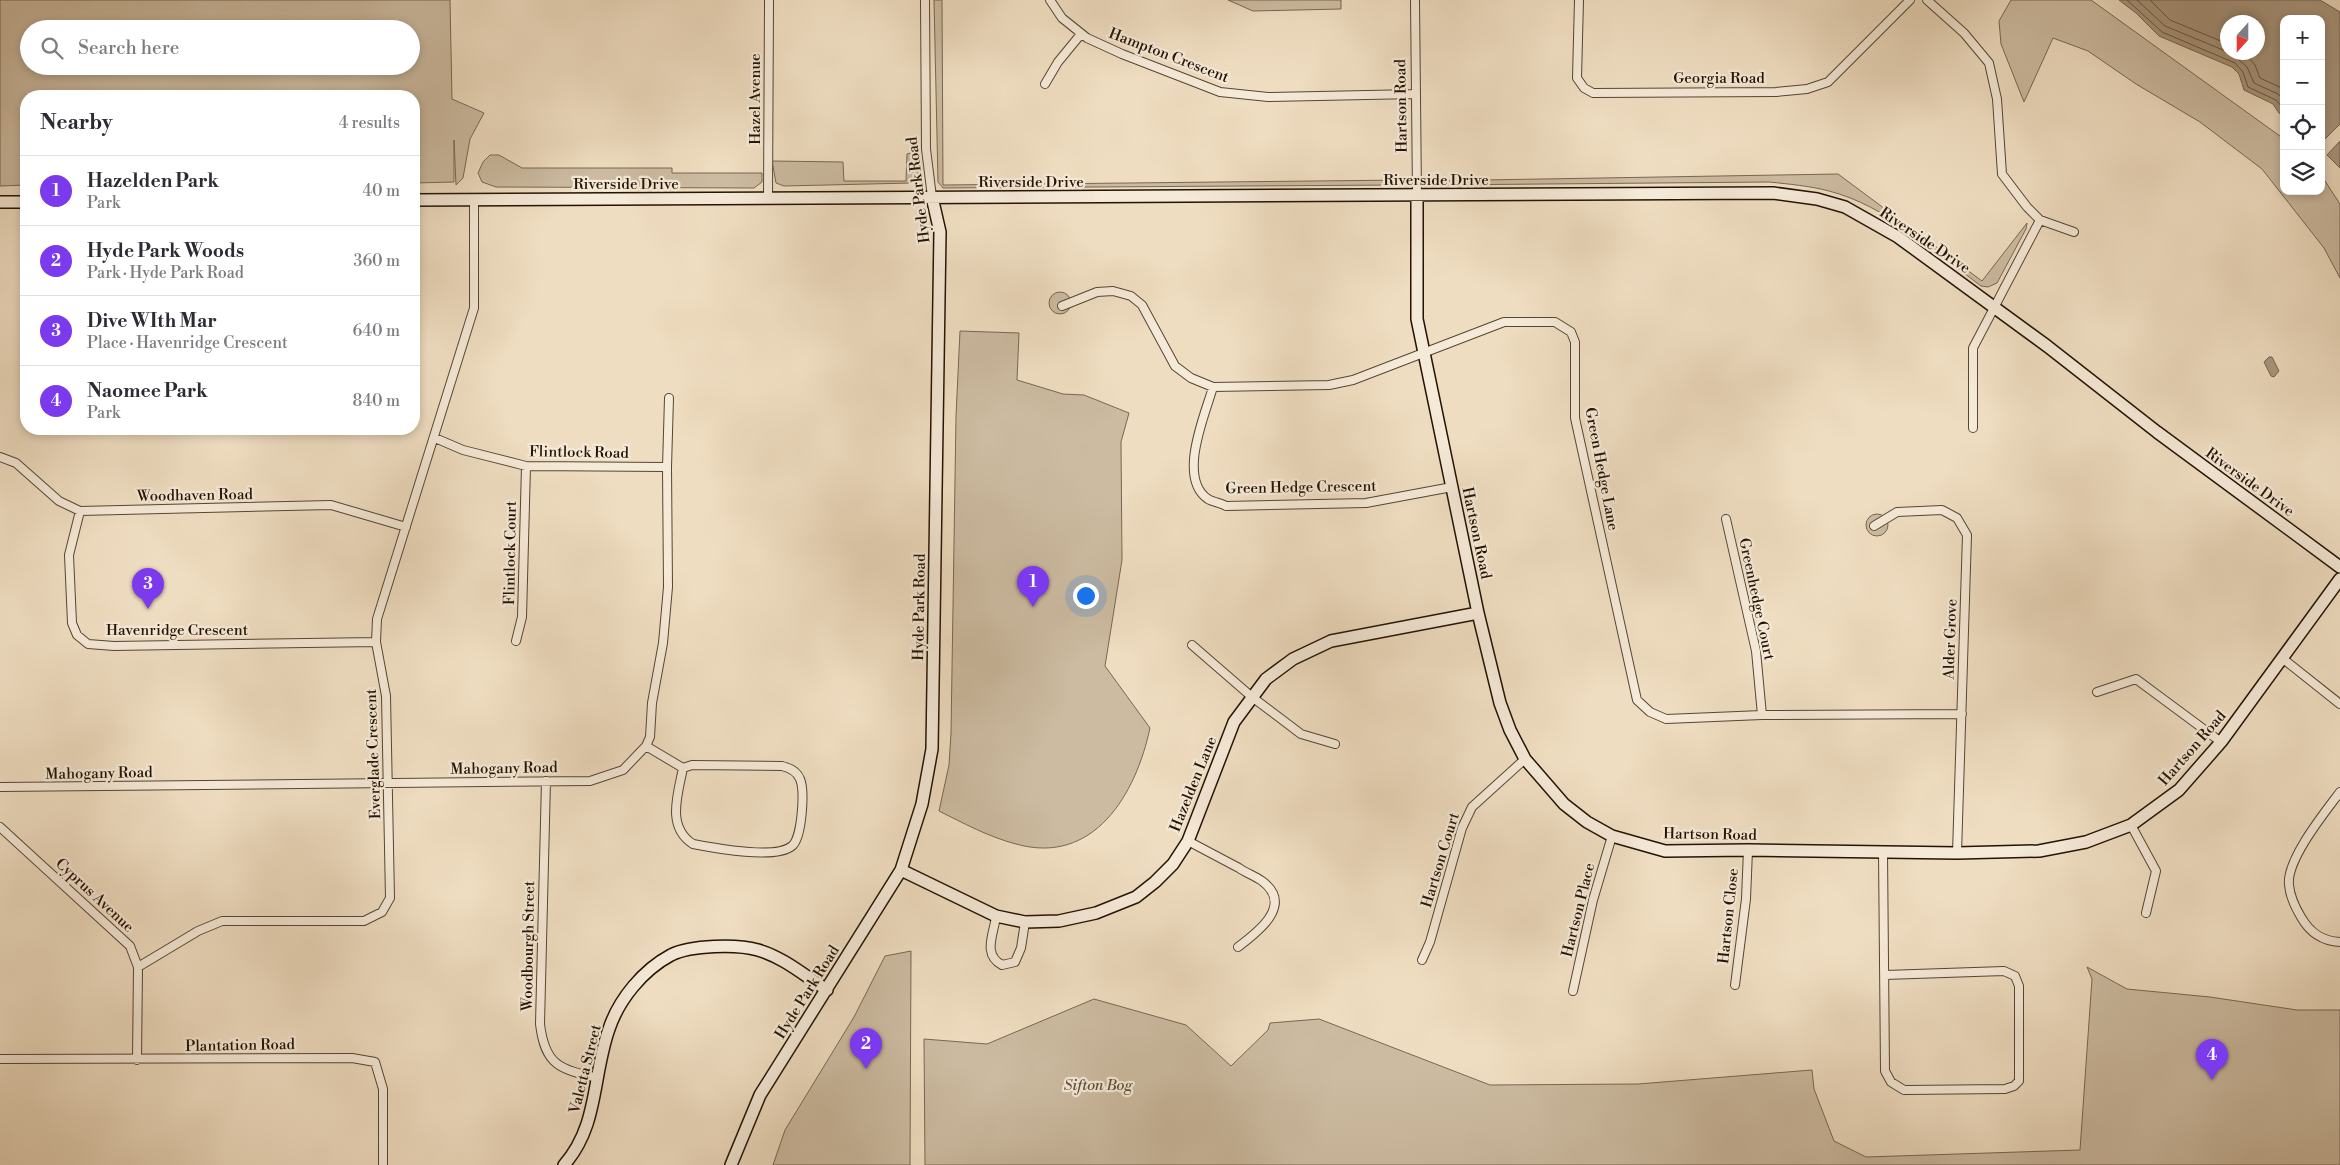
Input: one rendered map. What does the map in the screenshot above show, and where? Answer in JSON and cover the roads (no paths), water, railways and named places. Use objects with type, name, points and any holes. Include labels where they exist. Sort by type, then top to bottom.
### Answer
[{"type":"main road","name":"Riverside Drive","points":[[420,200],[1773,193],[1817,200],[1845,207],[1898,237],[1994,307],[2157,432],[2340,566]]},
{"type":"main road","name":"Hartson Road","points":[[1417,195],[1417,319],[1478,612],[1500,703],[1510,730],[1525,759],[1564,804],[1587,822],[1612,836],[1665,851],[1748,850],[1957,853],[2039,851],[2086,842],[2131,825],[2180,790],[2221,742],[2340,578]]},
{"type":"main road","name":"Hyde Park Road","points":[[731,1165],[760,1095],[901,870],[922,804],[932,749],[940,232],[932,197]]},
{"type":"main road","points":[[0,202],[20,202]]},
{"type":"main road","name":"Hazelden Lane","points":[[901,870],[996,916],[1025,922],[1059,921],[1096,913],[1136,897],[1173,864],[1188,840],[1234,722],[1266,679],[1293,659],[1331,641],[1478,612]]},
{"type":"main road","name":"Valetta Street","points":[[564,1165],[577,1150],[586,1129],[593,1105],[608,1031],[615,1014],[628,992],[648,972],[672,955],[704,948],[734,946],[758,950],[780,959],[827,990]]},
{"type":"street","name":"Hazel Avenue","points":[[768,198],[769,0]]},
{"type":"street","name":"Hyde Park Road","points":[[925,0],[926,149],[932,197]]},
{"type":"street","name":"Hampton Crescent","points":[[1050,0],[1062,18],[1081,34],[1122,54],[1220,92],[1268,97],[1416,94]]},
{"type":"street","name":"Hartson Road","points":[[1415,0],[1417,195]]},
{"type":"street","name":"Georgia Road","points":[[1579,0],[1577,78],[1584,88],[1593,93],[1776,92],[1807,89],[1828,82],[1910,0]]},
{"type":"street","points":[[1927,0],[1964,33],[1989,64],[1997,99],[2002,174],[2027,207],[2040,220],[2074,232]]},
{"type":"street","points":[[1044,84],[1058,62],[1081,34]]},
{"type":"street","name":"Everglade Crescent","points":[[138,967],[198,931],[222,921],[364,921],[382,912],[390,898],[386,696],[376,642],[377,619],[382,597],[435,438],[474,308],[474,200]]},
{"type":"street","points":[[1973,428],[1971,357],[1973,348],[2040,220]]},
{"type":"street","name":"Green Hedge Lane","points":[[1062,306],[1096,292],[1113,291],[1131,296],[1142,305],[1175,366],[1191,378],[1213,387],[1329,385],[1353,380],[1423,355],[1504,322],[1555,322],[1571,332],[1575,342],[1575,418],[1637,700],[1650,712],[1666,719],[1762,715],[1962,714]]},
{"type":"street","name":"Green Hedge Crescent","points":[[1213,387],[1196,445],[1192,470],[1199,490],[1208,499],[1226,506],[1366,503],[1452,487]]},
{"type":"street","points":[[670,398],[667,467],[668,587],[663,643],[652,703],[650,737],[646,746],[683,768],[692,765],[782,766],[792,769],[800,778],[803,789],[799,835],[792,846],[775,853],[693,844],[684,838],[676,818],[683,768]]},
{"type":"street","name":"Flintlock Road","points":[[435,438],[463,450],[526,466],[667,467]]},
{"type":"street","name":"Woodhaven Road","points":[[0,457],[16,463],[60,501],[80,511],[331,506],[406,526]]},
{"type":"street","name":"Flintlock Court","points":[[516,641],[522,617],[526,466]]},
{"type":"street","name":"Alder Grove","points":[[1874,526],[1897,512],[1942,510],[1958,518],[1967,535],[1957,853]]},
{"type":"street","name":"Havenridge Crescent","points":[[80,511],[69,555],[72,623],[78,635],[88,644],[114,646],[376,642]]},
{"type":"street","name":"Greenhedge Court","points":[[1726,519],[1756,651],[1762,715]]},
{"type":"street","points":[[1192,646],[1252,697],[1301,734],[1335,744]]},
{"type":"street","points":[[2282,658],[2340,704]]},
{"type":"street","points":[[2097,692],[2136,679],[2221,742]]},
{"type":"street","name":"Mahogany Road","points":[[0,787],[590,781],[623,770],[646,746]]},
{"type":"street","name":"Hartson Court","points":[[1422,960],[1430,942],[1462,828],[1472,807],[1525,759]]},
{"type":"street","name":"Woodbourgh Street","points":[[546,781],[540,1024],[542,1043],[550,1058],[567,1071],[598,1078]]},
{"type":"street","points":[[2340,792],[2299,848],[2288,882],[2294,904],[2313,934],[2330,941],[2340,942]]},
{"type":"street","points":[[2131,825],[2156,871],[2146,913]]},
{"type":"street","name":"Cyprus Avenue","points":[[0,827],[130,946],[138,967],[137,1060]]},
{"type":"street","name":"Hartson Place","points":[[1573,991],[1593,900],[1612,836]]},
{"type":"street","points":[[1188,840],[1263,882],[1272,892],[1275,902],[1273,913],[1259,932],[1238,947]]},
{"type":"street","name":"Hartson Close","points":[[1735,985],[1746,899],[1748,850]]},
{"type":"street","points":[[1883,852],[1885,1071],[1891,1082],[1904,1090],[1996,1089],[2014,1086],[2019,1081],[2019,986],[2015,976],[2004,971],[1885,975]]},
{"type":"street","points":[[996,916],[989,948],[994,961],[1002,965],[1014,962],[1021,948],[1025,922]]},
{"type":"street","name":"Plantation Road","points":[[0,1059],[352,1058],[375,1062],[383,1089],[384,1165]]},
{"type":"water","points":[[2119,0],[2320,0],[2340,12],[2340,124],[2325,139],[2325,15],[2280,15],[2280,113],[2273,104],[2244,90],[2239,74],[2232,67],[2159,36],[2136,13]]},
{"type":"water","points":[[2340,141],[2340,168],[2327,155]]},
{"type":"water","points":[[2269,357],[2272,357],[2279,371],[2274,377],[2271,376],[2264,362]]},
{"type":"place","name":"Hazelden Park","points":[[1033,607]]},
{"type":"place","name":"Dive WIth Mar","points":[[148,609]]},
{"type":"place","name":"Hyde Park Woods","points":[[866,1069]]},
{"type":"place","name":"Naomee Park","points":[[2212,1080]]},
{"type":"park label","name":"Sifton Bog","points":[[1098,1085]]}]
